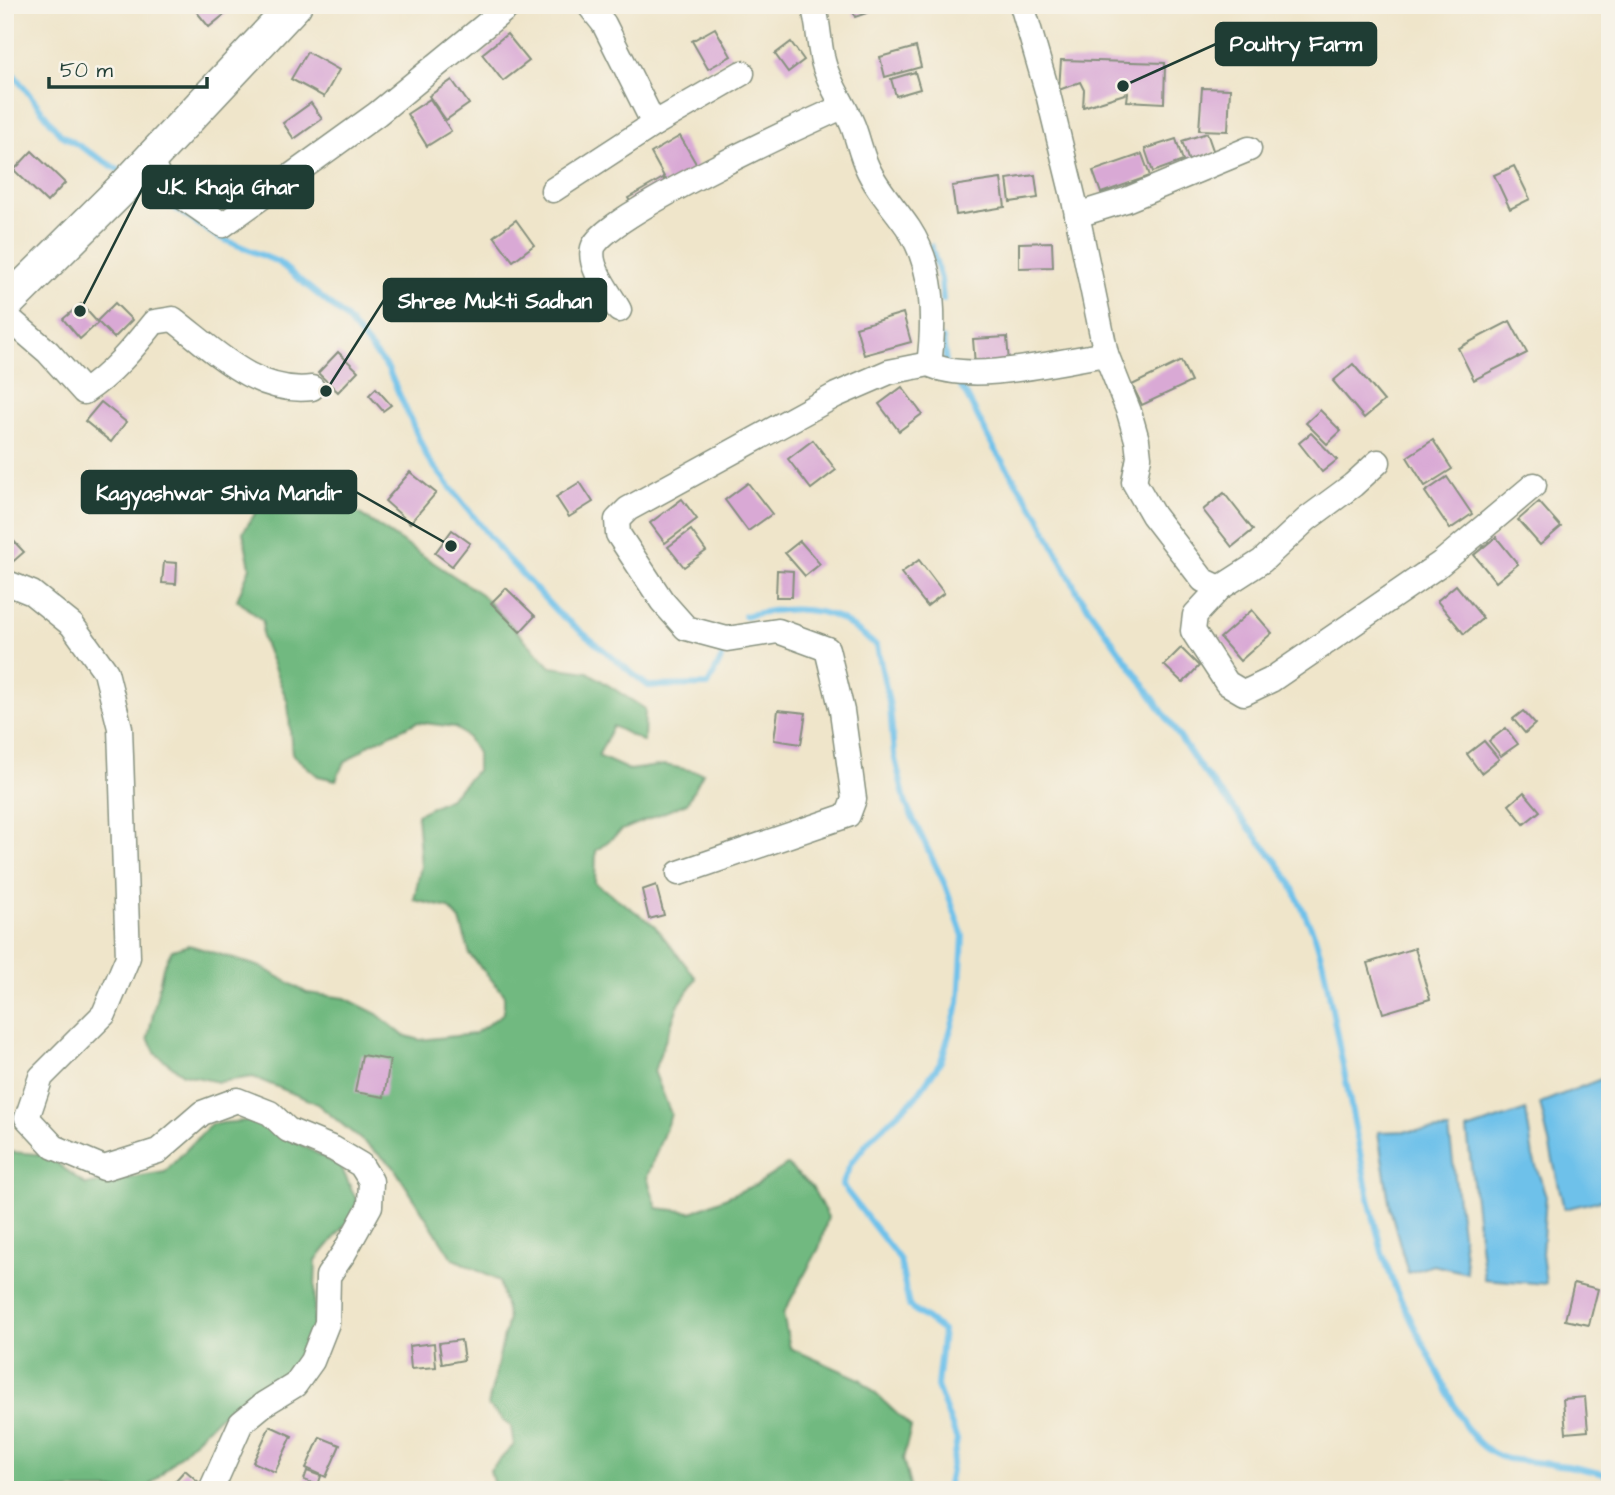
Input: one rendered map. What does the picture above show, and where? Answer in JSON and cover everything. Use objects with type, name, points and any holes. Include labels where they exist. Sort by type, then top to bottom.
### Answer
[{"type":"main road","points":[[5,305],[124,187],[295,5]]},
{"type":"street","points":[[150,160],[161,182],[223,225],[377,114],[510,5]]},
{"type":"street","points":[[589,5],[604,24],[654,124]]},
{"type":"street","points":[[813,5],[819,25],[824,66],[852,124],[866,167],[882,195],[910,229],[923,255],[932,302],[932,344],[942,369]]},
{"type":"street","points":[[1021,5],[1048,94],[1106,354],[1137,440],[1139,457],[1134,482],[1153,515],[1203,580],[1220,589]]},
{"type":"street","points":[[553,190],[654,124],[742,73]]},
{"type":"street","points":[[619,310],[591,260],[593,244],[615,224],[737,155],[842,107]]},
{"type":"street","points":[[1077,215],[1126,200],[1249,149]]},
{"type":"street","points":[[5,315],[48,352],[84,393],[97,384],[138,343],[154,321],[173,319],[255,379],[299,390],[312,388]]},
{"type":"street","points":[[679,873],[848,815],[854,799],[842,711],[827,649],[778,631],[727,639],[686,628],[663,601],[618,534],[617,520],[628,509],[836,395],[889,373],[1017,368],[1106,354]]},
{"type":"street","points":[[1378,462],[1353,485],[1307,519],[1262,561],[1220,589],[1195,614],[1193,631],[1227,683],[1244,692],[1271,680],[1440,565],[1534,485]]},
{"type":"street","points":[[5,583],[32,593],[72,625],[107,671],[120,728],[128,957],[104,1014],[41,1077],[27,1118],[54,1147],[104,1168],[158,1151],[202,1113],[237,1100],[270,1113],[288,1130],[334,1149],[361,1165],[371,1181],[370,1206],[328,1276],[327,1323],[312,1361],[295,1385],[264,1404],[242,1423],[211,1490]]},
{"type":"green space","points":[[305,478],[481,594],[551,667],[588,672],[645,709],[644,742],[613,726],[598,756],[629,770],[665,765],[703,773],[687,803],[622,830],[596,851],[595,883],[654,925],[696,978],[678,1006],[654,1071],[671,1114],[647,1177],[657,1208],[692,1212],[757,1184],[787,1165],[812,1187],[828,1217],[819,1248],[783,1314],[790,1348],[860,1379],[911,1427],[903,1459],[911,1490],[495,1490],[490,1470],[514,1445],[511,1427],[488,1406],[508,1318],[499,1281],[452,1258],[393,1166],[316,1103],[253,1077],[218,1082],[183,1074],[156,1054],[148,1038],[163,967],[172,950],[189,945],[261,967],[307,993],[345,998],[377,1014],[403,1035],[420,1040],[474,1034],[504,1013],[504,994],[470,955],[460,920],[449,908],[414,900],[421,866],[417,814],[450,798],[477,770],[477,753],[468,738],[455,727],[417,722],[370,744],[343,764],[336,780],[318,776],[292,754],[288,703],[262,637],[263,621],[237,600],[250,567],[243,532],[270,491]]},
{"type":"green space","points":[[257,1120],[341,1167],[360,1207],[316,1260],[313,1344],[281,1386],[218,1417],[150,1485],[150,1490],[5,1490],[5,1183],[12,1152],[46,1155],[86,1185],[165,1172],[211,1124]]},
{"type":"water","points":[[1606,1077],[1610,1085],[1610,1198],[1564,1209],[1540,1103]]},
{"type":"water","points":[[1526,1110],[1533,1157],[1546,1196],[1542,1254],[1546,1284],[1484,1279],[1467,1130]]},
{"type":"water","points":[[1449,1130],[1467,1273],[1433,1265],[1408,1273],[1390,1208],[1378,1132]]},
{"type":"building","points":[[191,5],[236,5],[209,27]]},
{"type":"building","points":[[851,5],[887,5],[887,6],[855,17]]},
{"type":"building","points":[[715,28],[731,56],[708,69],[692,41]]},
{"type":"building","points":[[507,34],[529,61],[503,81],[482,54]]},
{"type":"building","points":[[791,42],[804,60],[788,72],[775,54]]},
{"type":"building","points":[[916,47],[921,67],[885,77],[880,57]]},
{"type":"building","points":[[307,52],[339,70],[324,97],[291,79]]},
{"type":"building","points":[[1061,60],[1165,63],[1164,103],[1127,101],[1128,93],[1083,107],[1084,90],[1080,82],[1059,90]]},
{"type":"building","points":[[915,72],[920,89],[896,96],[891,79]]},
{"type":"building","points":[[452,80],[469,104],[446,120],[429,96]]},
{"type":"building","points":[[1202,88],[1230,89],[1228,131],[1199,130]]},
{"type":"building","points":[[430,99],[451,131],[427,146],[407,114]]},
{"type":"building","points":[[311,103],[322,119],[294,139],[283,123]]},
{"type":"building","points":[[1207,133],[1214,153],[1189,162],[1182,141]]},
{"type":"building","points":[[680,136],[698,167],[668,184],[651,153]]},
{"type":"building","points":[[1176,139],[1183,161],[1153,172],[1145,149]]},
{"type":"building","points":[[32,151],[65,183],[47,202],[14,170]]},
{"type":"building","points":[[1142,154],[1150,176],[1101,193],[1093,171]]},
{"type":"building","points":[[1514,166],[1530,199],[1510,209],[1494,175]]},
{"type":"building","points":[[1035,175],[1038,198],[1010,202],[1007,179]]},
{"type":"building","points":[[663,178],[670,190],[635,210],[628,198]]},
{"type":"building","points":[[1001,179],[1005,207],[956,215],[952,186]]},
{"type":"building","points":[[516,220],[534,245],[513,261],[494,236]]},
{"type":"building","points":[[1052,242],[1053,267],[1019,268],[1019,243]]},
{"type":"building","points":[[115,303],[132,320],[114,338],[97,321]]},
{"type":"building","points":[[81,304],[98,323],[80,339],[63,319]]},
{"type":"building","points":[[903,313],[911,342],[864,355],[856,327]]},
{"type":"building","points":[[1510,321],[1527,353],[1474,380],[1458,348]]},
{"type":"building","points":[[1007,337],[1009,363],[975,365],[973,339]]},
{"type":"building","points":[[338,352],[358,371],[338,392],[318,373]]},
{"type":"building","points":[[1181,361],[1191,382],[1142,405],[1132,385]]},
{"type":"building","points":[[1353,364],[1384,401],[1364,418],[1333,381]]},
{"type":"building","points":[[902,387],[922,414],[899,431],[879,404]]},
{"type":"building","points":[[376,388],[391,405],[383,411],[369,395]]},
{"type":"building","points":[[101,402],[126,422],[111,442],[85,421]]},
{"type":"building","points":[[1320,410],[1341,431],[1327,444],[1306,423]]},
{"type":"building","points":[[1311,433],[1337,460],[1322,472],[1299,443]]},
{"type":"building","points":[[813,440],[836,470],[811,489],[788,459]]},
{"type":"building","points":[[1433,440],[1452,469],[1425,486],[1407,457]]},
{"type":"building","points":[[410,472],[436,493],[410,523],[385,501]]},
{"type":"building","points":[[1447,477],[1472,514],[1450,529],[1425,492]]},
{"type":"building","points":[[580,482],[593,502],[569,517],[556,497]]},
{"type":"building","points":[[748,483],[772,514],[748,531],[725,500]]},
{"type":"building","points":[[1224,493],[1253,530],[1232,547],[1203,510]]},
{"type":"building","points":[[682,499],[697,519],[665,543],[650,523]]},
{"type":"building","points":[[1539,502],[1561,527],[1540,545],[1518,520]]},
{"type":"building","points":[[452,530],[470,543],[452,566],[435,553]]},
{"type":"building","points":[[691,530],[706,551],[684,567],[668,547]]},
{"type":"building","points":[[8,535],[24,552],[8,566],[5,563],[5,538]]},
{"type":"building","points":[[1496,537],[1518,564],[1496,582],[1474,555]]},
{"type":"building","points":[[800,541],[820,564],[805,576],[785,553]]},
{"type":"building","points":[[919,560],[944,593],[927,606],[901,573]]},
{"type":"building","points":[[164,562],[177,563],[176,584],[162,583]]},
{"type":"building","points":[[777,570],[793,571],[792,597],[776,597]]},
{"type":"building","points":[[1456,585],[1483,618],[1464,634],[1437,601]]},
{"type":"building","points":[[506,588],[535,616],[520,632],[491,603]]},
{"type":"building","points":[[1252,610],[1272,633],[1240,661],[1220,638]]},
{"type":"building","points":[[1181,648],[1199,666],[1183,683],[1164,665]]},
{"type":"building","points":[[778,710],[806,713],[801,744],[774,740]]},
{"type":"building","points":[[1523,711],[1535,724],[1525,733],[1513,719]]},
{"type":"building","points":[[1506,728],[1518,744],[1501,756],[1489,741]]},
{"type":"building","points":[[1484,741],[1499,759],[1481,773],[1467,754]]},
{"type":"building","points":[[1524,792],[1540,811],[1524,824],[1509,805]]},
{"type":"building","points":[[656,885],[664,915],[649,919],[642,890]]},
{"type":"building","points":[[1415,948],[1430,999],[1383,1013],[1368,963]]},
{"type":"building","points":[[362,1055],[390,1060],[384,1097],[355,1092]]},
{"type":"building","points":[[1574,1283],[1598,1289],[1589,1325],[1565,1320]]},
{"type":"building","points":[[461,1340],[464,1360],[442,1364],[439,1343]]},
{"type":"building","points":[[434,1343],[436,1367],[411,1369],[409,1346]]},
{"type":"building","points":[[1585,1397],[1588,1431],[1566,1433],[1563,1399]]},
{"type":"building","points":[[270,1426],[292,1436],[275,1472],[253,1462]]},
{"type":"building","points":[[320,1437],[340,1445],[326,1477],[306,1468]]},
{"type":"building","points":[[185,1470],[201,1484],[196,1490],[167,1490]]},
{"type":"building","points":[[307,1471],[321,1476],[318,1485],[304,1480]]},
{"type":"waterway","points":[[5,63],[60,134],[125,174]]},
{"type":"waterway","points":[[845,84],[862,112],[868,134]]},
{"type":"waterway","points":[[139,184],[218,237],[278,262],[345,317],[388,369],[428,459],[505,556],[557,612],[648,686],[708,685],[722,657]]},
{"type":"waterway","points":[[931,246],[941,279],[943,300]]},
{"type":"waterway","points":[[943,339],[946,363]]},
{"type":"waterway","points":[[955,378],[995,450],[1038,515],[1079,595],[1202,770],[1289,880],[1315,936],[1323,963],[1369,1199],[1382,1252],[1396,1290],[1465,1426],[1483,1447],[1507,1459],[1568,1466],[1610,1475]]},
{"type":"waterway","points":[[745,616],[781,610],[819,612],[842,620],[877,646],[890,707],[894,755],[906,804],[945,885],[963,936],[959,1003],[941,1061],[916,1097],[874,1135],[851,1163],[842,1185],[900,1260],[909,1306],[943,1331],[937,1386],[957,1440],[947,1490]]},
{"type":"place","name":"Poultry Farm","points":[[1123,86]]},
{"type":"place","name":"J.K. Khaja Ghar","points":[[80,311]]},
{"type":"place","name":"Shree Mukti Sadhan","points":[[326,391]]},
{"type":"place","name":"Kagyashwar Shiva Mandir","points":[[451,546]]}]
